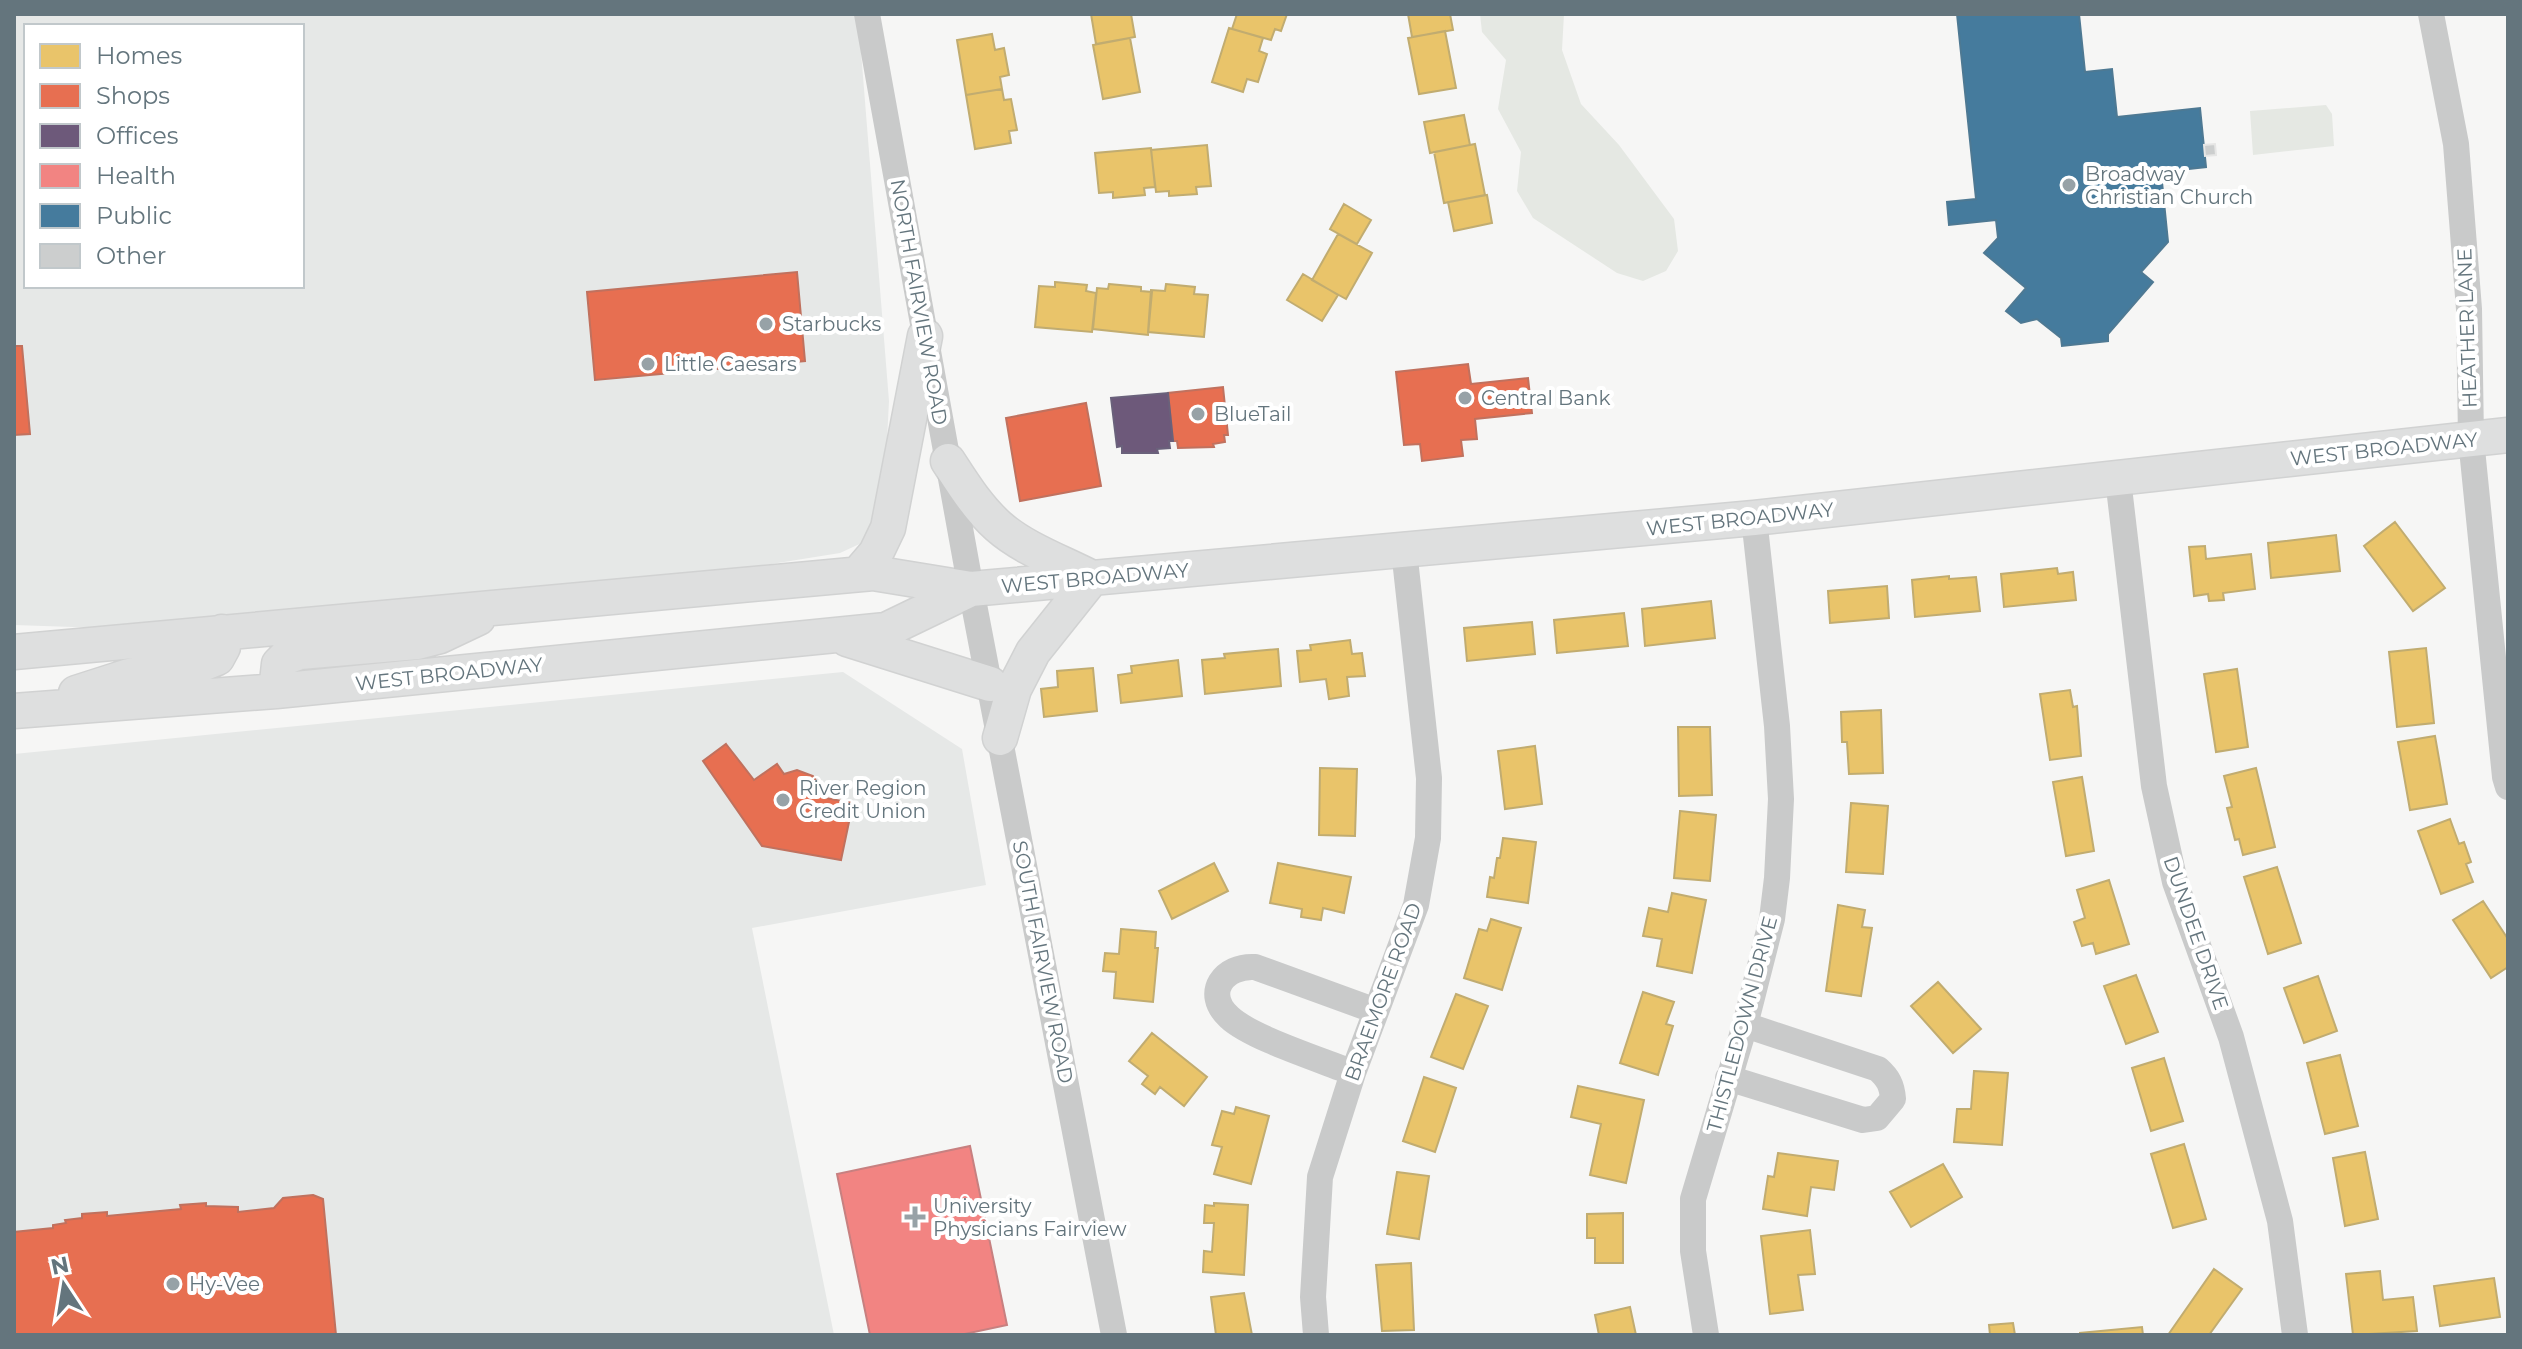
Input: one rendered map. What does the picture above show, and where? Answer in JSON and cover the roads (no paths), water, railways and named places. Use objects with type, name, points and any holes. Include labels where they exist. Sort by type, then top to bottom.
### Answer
[{"type":"main road","points":[[858,574],[876,553],[888,528],[925,336]]},
{"type":"main road","name":"WEST BROADWAY","points":[[14,652],[873,573],[971,589],[1754,518],[2508,435]]},
{"type":"main road","points":[[948,461],[977,504],[998,526],[1011,536],[1092,578],[1033,652],[1014,689],[1000,738]]},
{"type":"main road","name":"WEST BROADWAY","points":[[18,710],[276,691],[886,630],[971,589]]},
{"type":"main road","points":[[276,691],[279,664],[286,657],[300,652],[417,642],[440,636],[500,608]]},
{"type":"main road","points":[[18,710],[129,676],[202,664],[217,658],[223,647],[222,632]]},
{"type":"main road","points":[[836,635],[990,684]]},
{"type":"street","name":"NORTH FAIRVIEW ROAD","points":[[867,14],[971,589]]},
{"type":"street","name":"HEATHER LANE","points":[[2431,14],[2456,144],[2469,309],[2471,439],[2508,787]]},
{"type":"street","name":"DUNDEE DRIVE","points":[[2118,479],[2154,786],[2175,882],[2231,1037],[2280,1221],[2295,1335]]},
{"type":"street","name":"THISTLEDOWN DRIVE","points":[[1706,1335],[1693,1251],[1693,1199],[1745,1025],[1772,919],[1781,799],[1777,726],[1754,518]]},
{"type":"street","name":"BRAEMORE ROAD","points":[[1316,1335],[1313,1297],[1320,1177],[1353,1073],[1416,905],[1428,838],[1429,778],[1404,550]]},
{"type":"street","name":"SOUTH FAIRVIEW ROAD","points":[[971,589],[1114,1335]]},
{"type":"street","points":[[1353,1073],[1240,1026],[1220,1007],[1220,981],[1240,966],[1255,967],[1376,1011]]},
{"type":"street","points":[[1728,1078],[1863,1120],[1877,1118],[1893,1099],[1887,1077],[1878,1069],[1745,1025]]},
{"type":"place","name":"Broadway Christian Church","points":[[2069,185]]},
{"type":"place","name":"Starbucks","points":[[766,324]]},
{"type":"place","name":"Little Caesars","points":[[648,364]]},
{"type":"place","name":"Central Bank","points":[[1465,398]]},
{"type":"place","name":"BlueTail","points":[[1198,414]]},
{"type":"place","name":"River Region Credit Union","points":[[783,800]]},
{"type":"place","name":"University Physicians Fairview","points":[[915,1217]]},
{"type":"place","name":"Hy-Vee","points":[[173,1284]]}]
